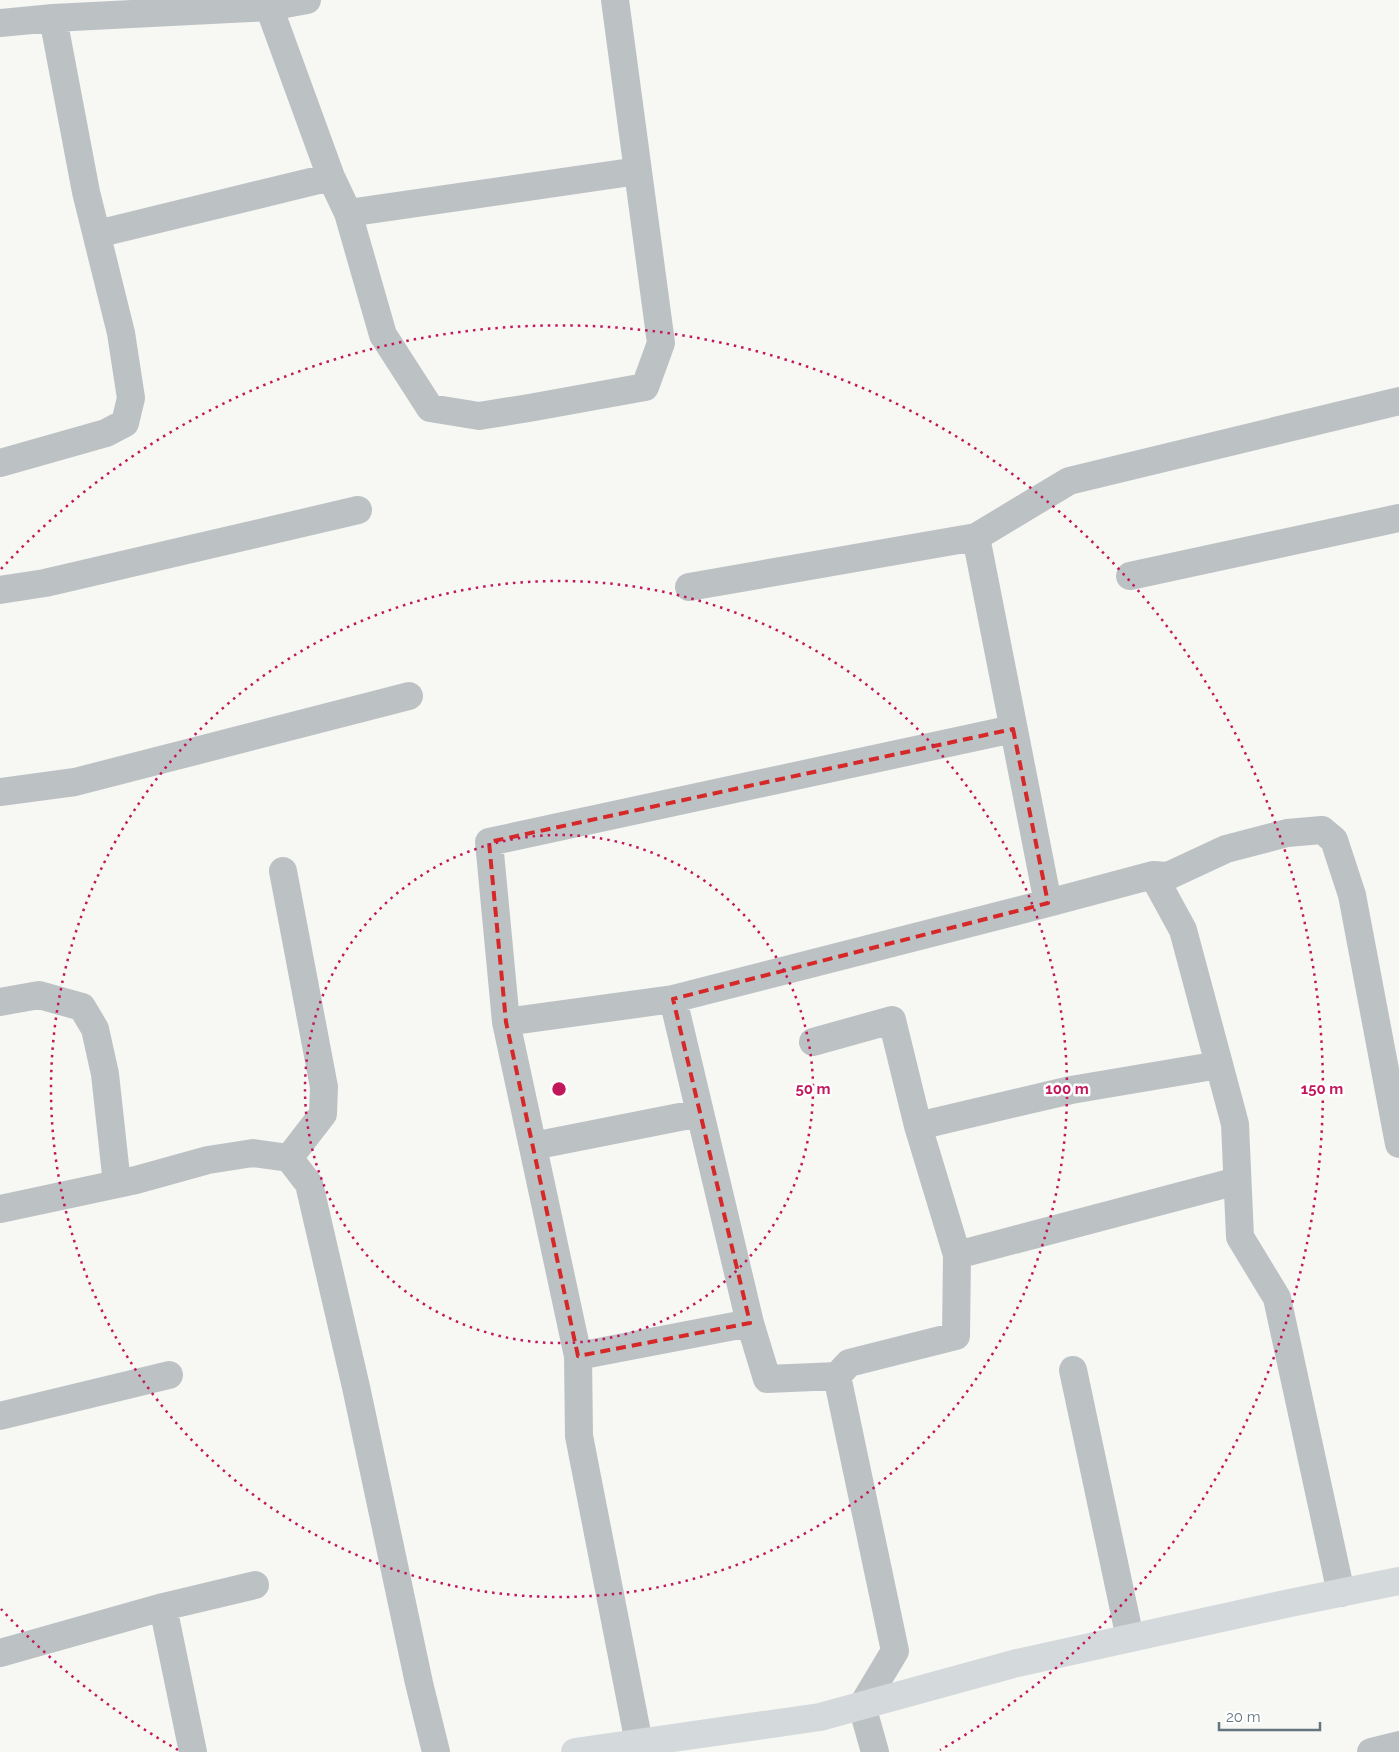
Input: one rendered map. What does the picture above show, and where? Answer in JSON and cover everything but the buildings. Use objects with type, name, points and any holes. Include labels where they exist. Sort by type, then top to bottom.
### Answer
[{"type":"street","points":[[0,23],[53,18],[270,7],[307,0]]},
{"type":"street","points":[[270,7],[331,177],[348,213],[383,335],[430,408],[479,416],[645,387],[662,343],[615,0]]},
{"type":"street","points":[[0,463],[106,433],[125,423],[132,398],[122,333],[86,192],[53,18]]},
{"type":"street","points":[[348,213],[638,171]]},
{"type":"street","points":[[97,234],[331,177]]},
{"type":"street","points":[[689,587],[976,537],[1069,481],[1399,401]]},
{"type":"street","points":[[0,590],[54,581],[358,510]]},
{"type":"street","points":[[1130,576],[1399,518]]},
{"type":"street","points":[[976,537],[1048,903]]},
{"type":"street","points":[[0,792],[75,782],[409,696]]},
{"type":"street","points":[[639,1743],[580,1436],[578,1356],[506,1022],[489,842],[1013,729]]},
{"type":"street","points":[[506,1022],[673,999],[1153,875],[1168,876],[1226,849],[1287,833],[1322,830],[1334,840],[1352,894],[1399,1144]]},
{"type":"street","points":[[283,871],[324,1087],[323,1114],[290,1158]]},
{"type":"street","points":[[1153,875],[1183,930],[1235,1124],[1240,1237],[1277,1298],[1341,1593]]},
{"type":"street","points":[[0,1002],[39,995],[82,1007],[95,1029],[105,1074],[117,1184]]},
{"type":"street","points":[[673,999],[750,1323],[767,1379],[837,1376],[850,1363],[956,1336],[957,1255],[918,1126],[892,1020],[813,1042]]},
{"type":"street","points":[[918,1126],[1071,1090],[1219,1065]]},
{"type":"street","points":[[533,1146],[700,1113]]},
{"type":"street","points":[[0,1209],[117,1184],[208,1160],[253,1153],[290,1158],[309,1184],[362,1414],[419,1683],[436,1752]]},
{"type":"street","points":[[957,1255],[1237,1182]]},
{"type":"street","points":[[578,1356],[750,1323]]},
{"type":"street","points":[[1073,1370],[1130,1638]]},
{"type":"street","points":[[0,1416],[169,1376]]},
{"type":"street","points":[[837,1376],[894,1651],[862,1706],[875,1752]]},
{"type":"street","points":[[576,1752],[820,1717],[1017,1663],[1399,1581]]},
{"type":"street","points":[[0,1653],[163,1607],[255,1585]]},
{"type":"street","points":[[163,1607],[193,1752]]},
{"type":"street","points":[[1371,1752],[1399,1745]]},
{"type":"highlighted area","points":[[1013,729],[1048,903],[673,999],[750,1323],[578,1356],[506,1022],[489,842]]}]
